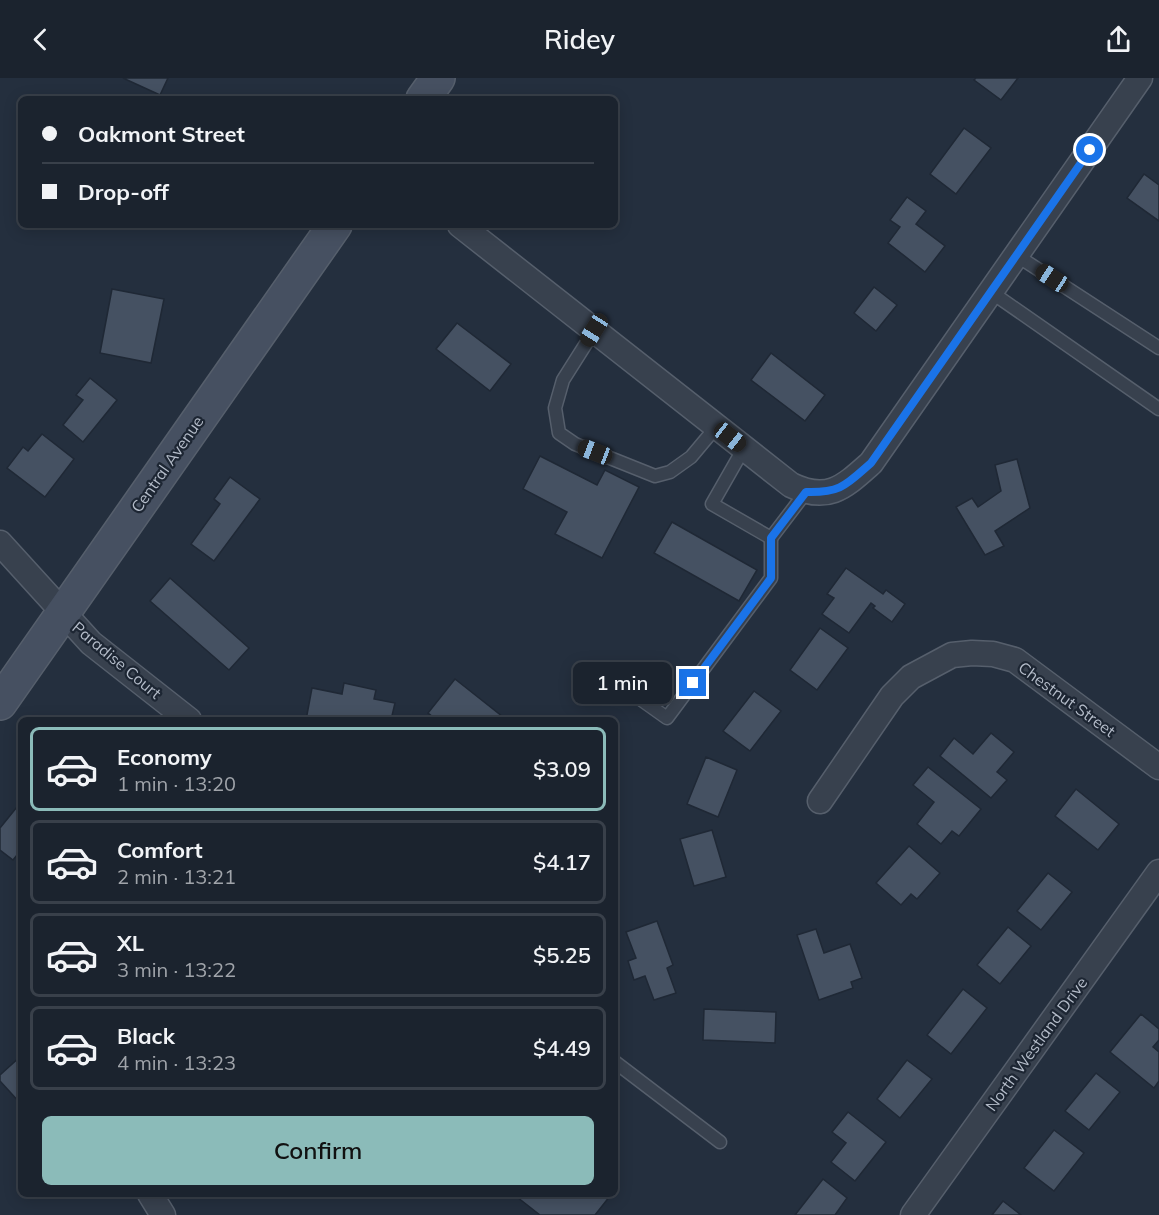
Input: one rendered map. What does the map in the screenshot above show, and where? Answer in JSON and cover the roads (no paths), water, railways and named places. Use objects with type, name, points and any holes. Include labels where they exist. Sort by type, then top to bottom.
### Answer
[{"type":"street","points":[[425,96],[438,78]]},
{"type":"street","points":[[464,228],[791,485],[806,492],[827,492],[846,486],[871,463],[1140,78]]},
{"type":"street","name":"Central Avenue","points":[[0,702],[333,228]]},
{"type":"street","name":"Paradise Court","points":[[0,543],[91,643],[185,717]]},
{"type":"street","name":"Chestnut Street","points":[[820,801],[892,696],[911,677],[952,655],[993,654],[1015,660],[1159,767]]},
{"type":"street","name":"North Westland Drive","points":[[913,1215],[1159,872]]},
{"type":"street","points":[[152,1197],[163,1215]]},
{"type":"lane","points":[[1017,255],[1159,348]]},
{"type":"lane","points":[[990,292],[1159,409]]},
{"type":"lane","points":[[594,330],[563,380],[555,408],[559,433],[574,444],[655,476],[670,472],[691,457],[717,426]]},
{"type":"lane","points":[[744,448],[712,504],[771,538]]},
{"type":"lane","points":[[622,686],[667,718],[771,578],[771,538],[806,492]]},
{"type":"lane","points":[[618,1064],[720,1142]]}]
